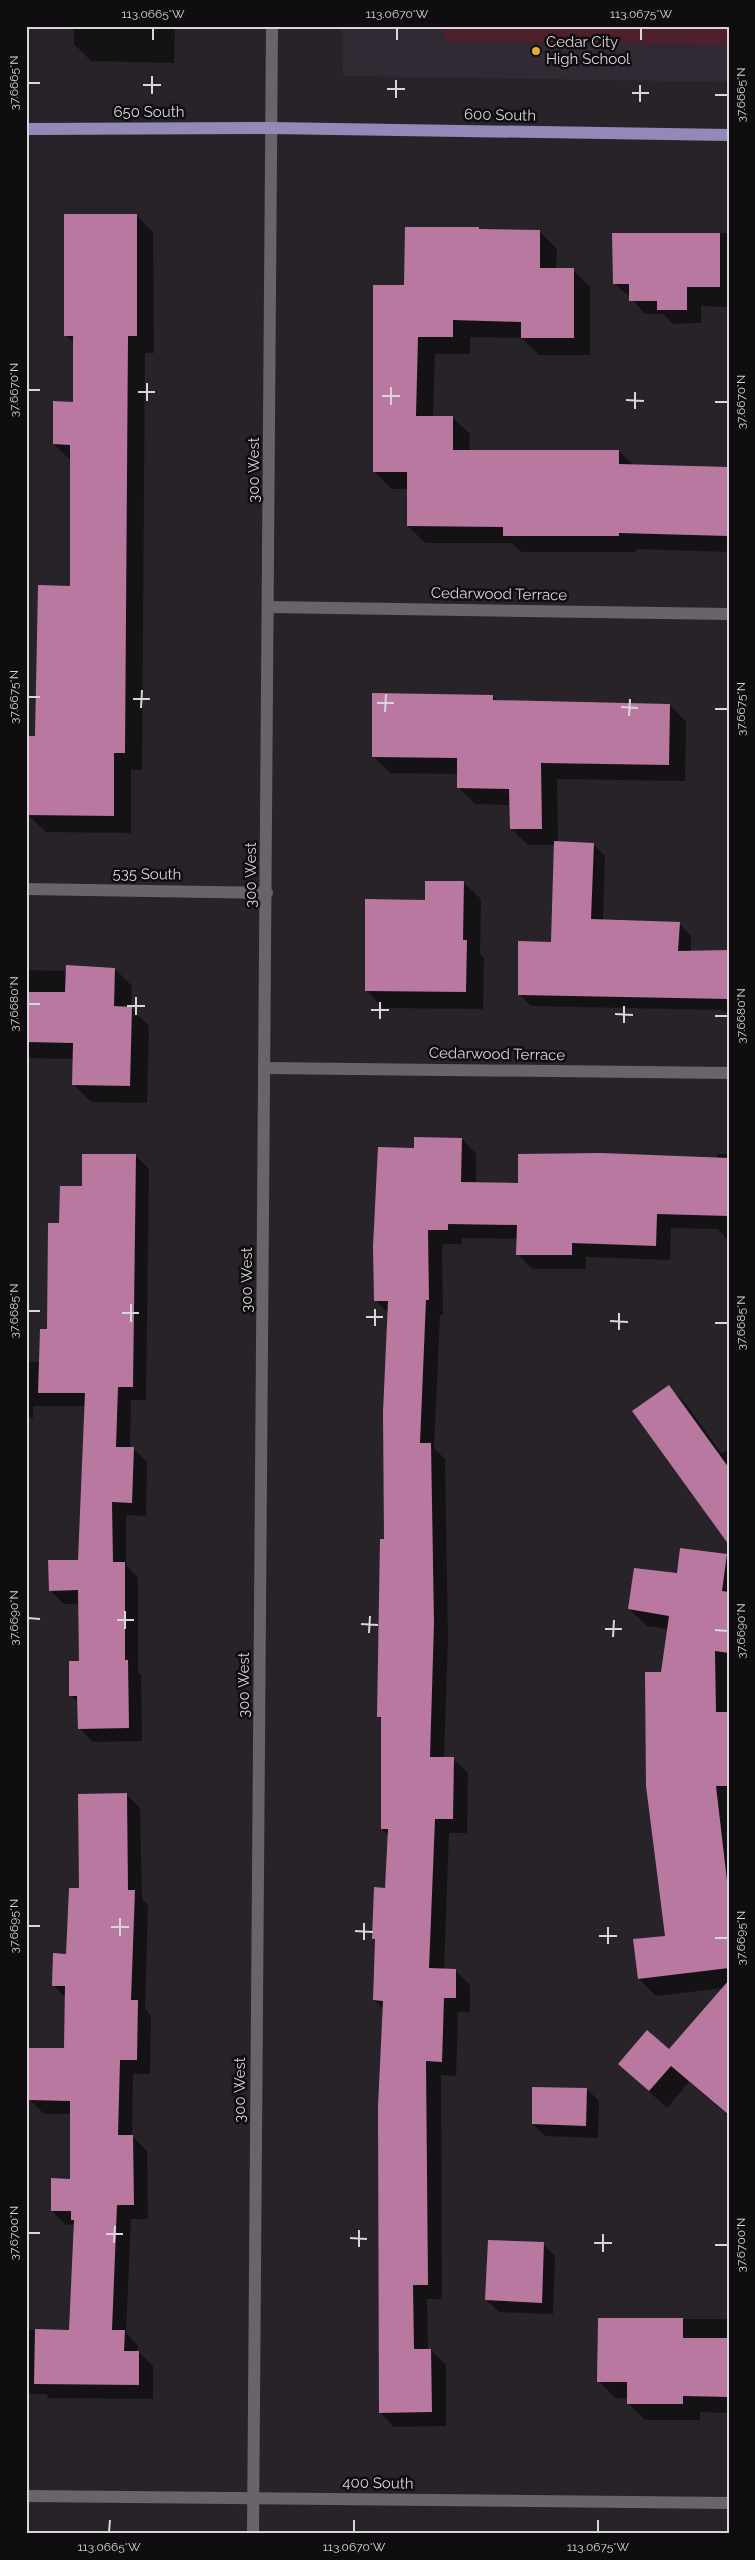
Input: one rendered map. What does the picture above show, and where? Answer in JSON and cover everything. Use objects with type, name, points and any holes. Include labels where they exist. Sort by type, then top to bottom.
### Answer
[{"type":"main road","name":"650 South","points":[[26,129],[272,128]]},
{"type":"main road","name":"600 South","points":[[272,128],[729,135]]},
{"type":"street","name":"300 West","points":[[253,2534],[267,893],[272,26]]},
{"type":"street","name":"Cedarwood Terrace","points":[[269,606],[729,614]]},
{"type":"street","name":"535 South","points":[[26,889],[267,893]]},
{"type":"street","name":"Cedarwood Terrace","points":[[265,1068],[729,1073]]},
{"type":"street","name":"400 South","points":[[26,2496],[729,2503]]},
{"type":"shaded area","name":"Cedar City High School","points":[[342,26],[729,26],[729,82],[343,76]]},
{"type":"shaded area","points":[[444,26],[729,26],[729,45],[444,41]]},
{"type":"building","points":[[64,214],[137,214],[137,336],[128,336],[125,753],[114,753],[114,816],[27,815],[26,736],[35,736],[38,585],[70,586],[70,445],[53,444],[53,401],[73,402],[73,336],[64,336]]},
{"type":"building","points":[[405,227],[479,227],[479,229],[540,230],[540,268],[574,268],[574,338],[521,338],[521,322],[453,320],[453,337],[418,337],[416,416],[453,416],[453,450],[619,450],[619,464],[729,467],[729,536],[619,533],[619,536],[503,536],[503,527],[407,526],[407,472],[373,472],[373,285],[404,285]]},
{"type":"building","points":[[612,233],[720,233],[720,287],[687,287],[687,310],[657,310],[657,301],[629,301],[629,284],[613,284]]},
{"type":"building","points":[[372,693],[493,695],[493,700],[670,704],[669,765],[541,763],[542,829],[510,829],[509,789],[457,788],[457,758],[372,757]]},
{"type":"building","points":[[554,841],[594,843],[591,919],[680,922],[678,951],[729,950],[729,999],[518,995],[518,941],[551,942]]},
{"type":"building","points":[[425,881],[464,881],[463,940],[467,940],[466,992],[365,991],[365,899],[425,900]]},
{"type":"building","points":[[66,965],[115,968],[114,1006],[132,1007],[130,1086],[72,1085],[73,1043],[26,1042],[26,992],[65,992]]},
{"type":"building","points":[[414,1137],[462,1138],[461,1182],[518,1183],[518,1154],[601,1153],[729,1158],[729,1216],[657,1214],[656,1246],[572,1243],[572,1255],[516,1255],[517,1225],[448,1224],[448,1230],[428,1230],[429,1300],[426,1300],[420,1443],[431,1443],[434,1623],[430,1757],[454,1757],[453,1819],[435,1819],[429,1968],[456,1969],[456,1998],[444,1998],[442,2062],[426,2061],[428,2285],[413,2285],[414,2349],[431,2349],[432,2412],[379,2413],[378,2107],[383,2001],[373,2000],[375,1939],[372,1939],[374,1887],[385,1888],[388,1829],[381,1829],[381,1717],[377,1717],[380,1539],[384,1539],[383,1412],[388,1301],[374,1301],[373,1246],[378,1147],[414,1148]]},
{"type":"building","points":[[82,1154],[136,1154],[133,1387],[118,1387],[116,1447],[134,1447],[132,1503],[112,1502],[113,1562],[125,1562],[125,1660],[128,1660],[129,1728],[78,1729],[77,1696],[69,1696],[69,1661],[79,1661],[78,1590],[49,1591],[48,1560],[78,1560],[85,1393],[38,1393],[40,1329],[47,1329],[48,1223],[59,1223],[60,1186],[82,1186]]},
{"type":"building","points":[[669,1385],[729,1468],[729,1545],[632,1411]]},
{"type":"building","points":[[680,1548],[727,1554],[722,1591],[729,1592],[729,1653],[715,1651],[716,1712],[728,1712],[728,1786],[716,1786],[729,1898],[729,1968],[638,1979],[633,1939],[665,1936],[646,1786],[645,1672],[661,1672],[669,1616],[628,1609],[634,1568],[677,1573]]},
{"type":"building","points":[[127,1793],[128,1890],[135,1890],[131,2000],[138,2000],[137,2060],[120,2060],[118,2135],[133,2135],[134,2205],[117,2205],[112,2330],[125,2330],[124,2351],[139,2351],[139,2385],[34,2384],[35,2329],[69,2330],[74,2220],[71,2220],[71,2211],[51,2211],[51,2178],[70,2179],[70,2101],[29,2100],[29,2048],[64,2048],[65,1986],[52,1986],[53,1953],[66,1954],[69,1888],[79,1888],[78,1794]]},
{"type":"building","points":[[729,1980],[729,2115],[671,2066],[649,2091],[618,2064],[647,2030],[669,2049]]},
{"type":"building","points":[[532,2087],[587,2088],[586,2126],[532,2124]]},
{"type":"building","points":[[488,2240],[544,2242],[542,2303],[485,2300]]},
{"type":"building","points":[[598,2318],[683,2318],[683,2338],[729,2338],[729,2397],[683,2396],[683,2404],[627,2404],[627,2382],[597,2382]]},
{"type":"place","name":"Cedar City High School","points":[[536,51]]}]
